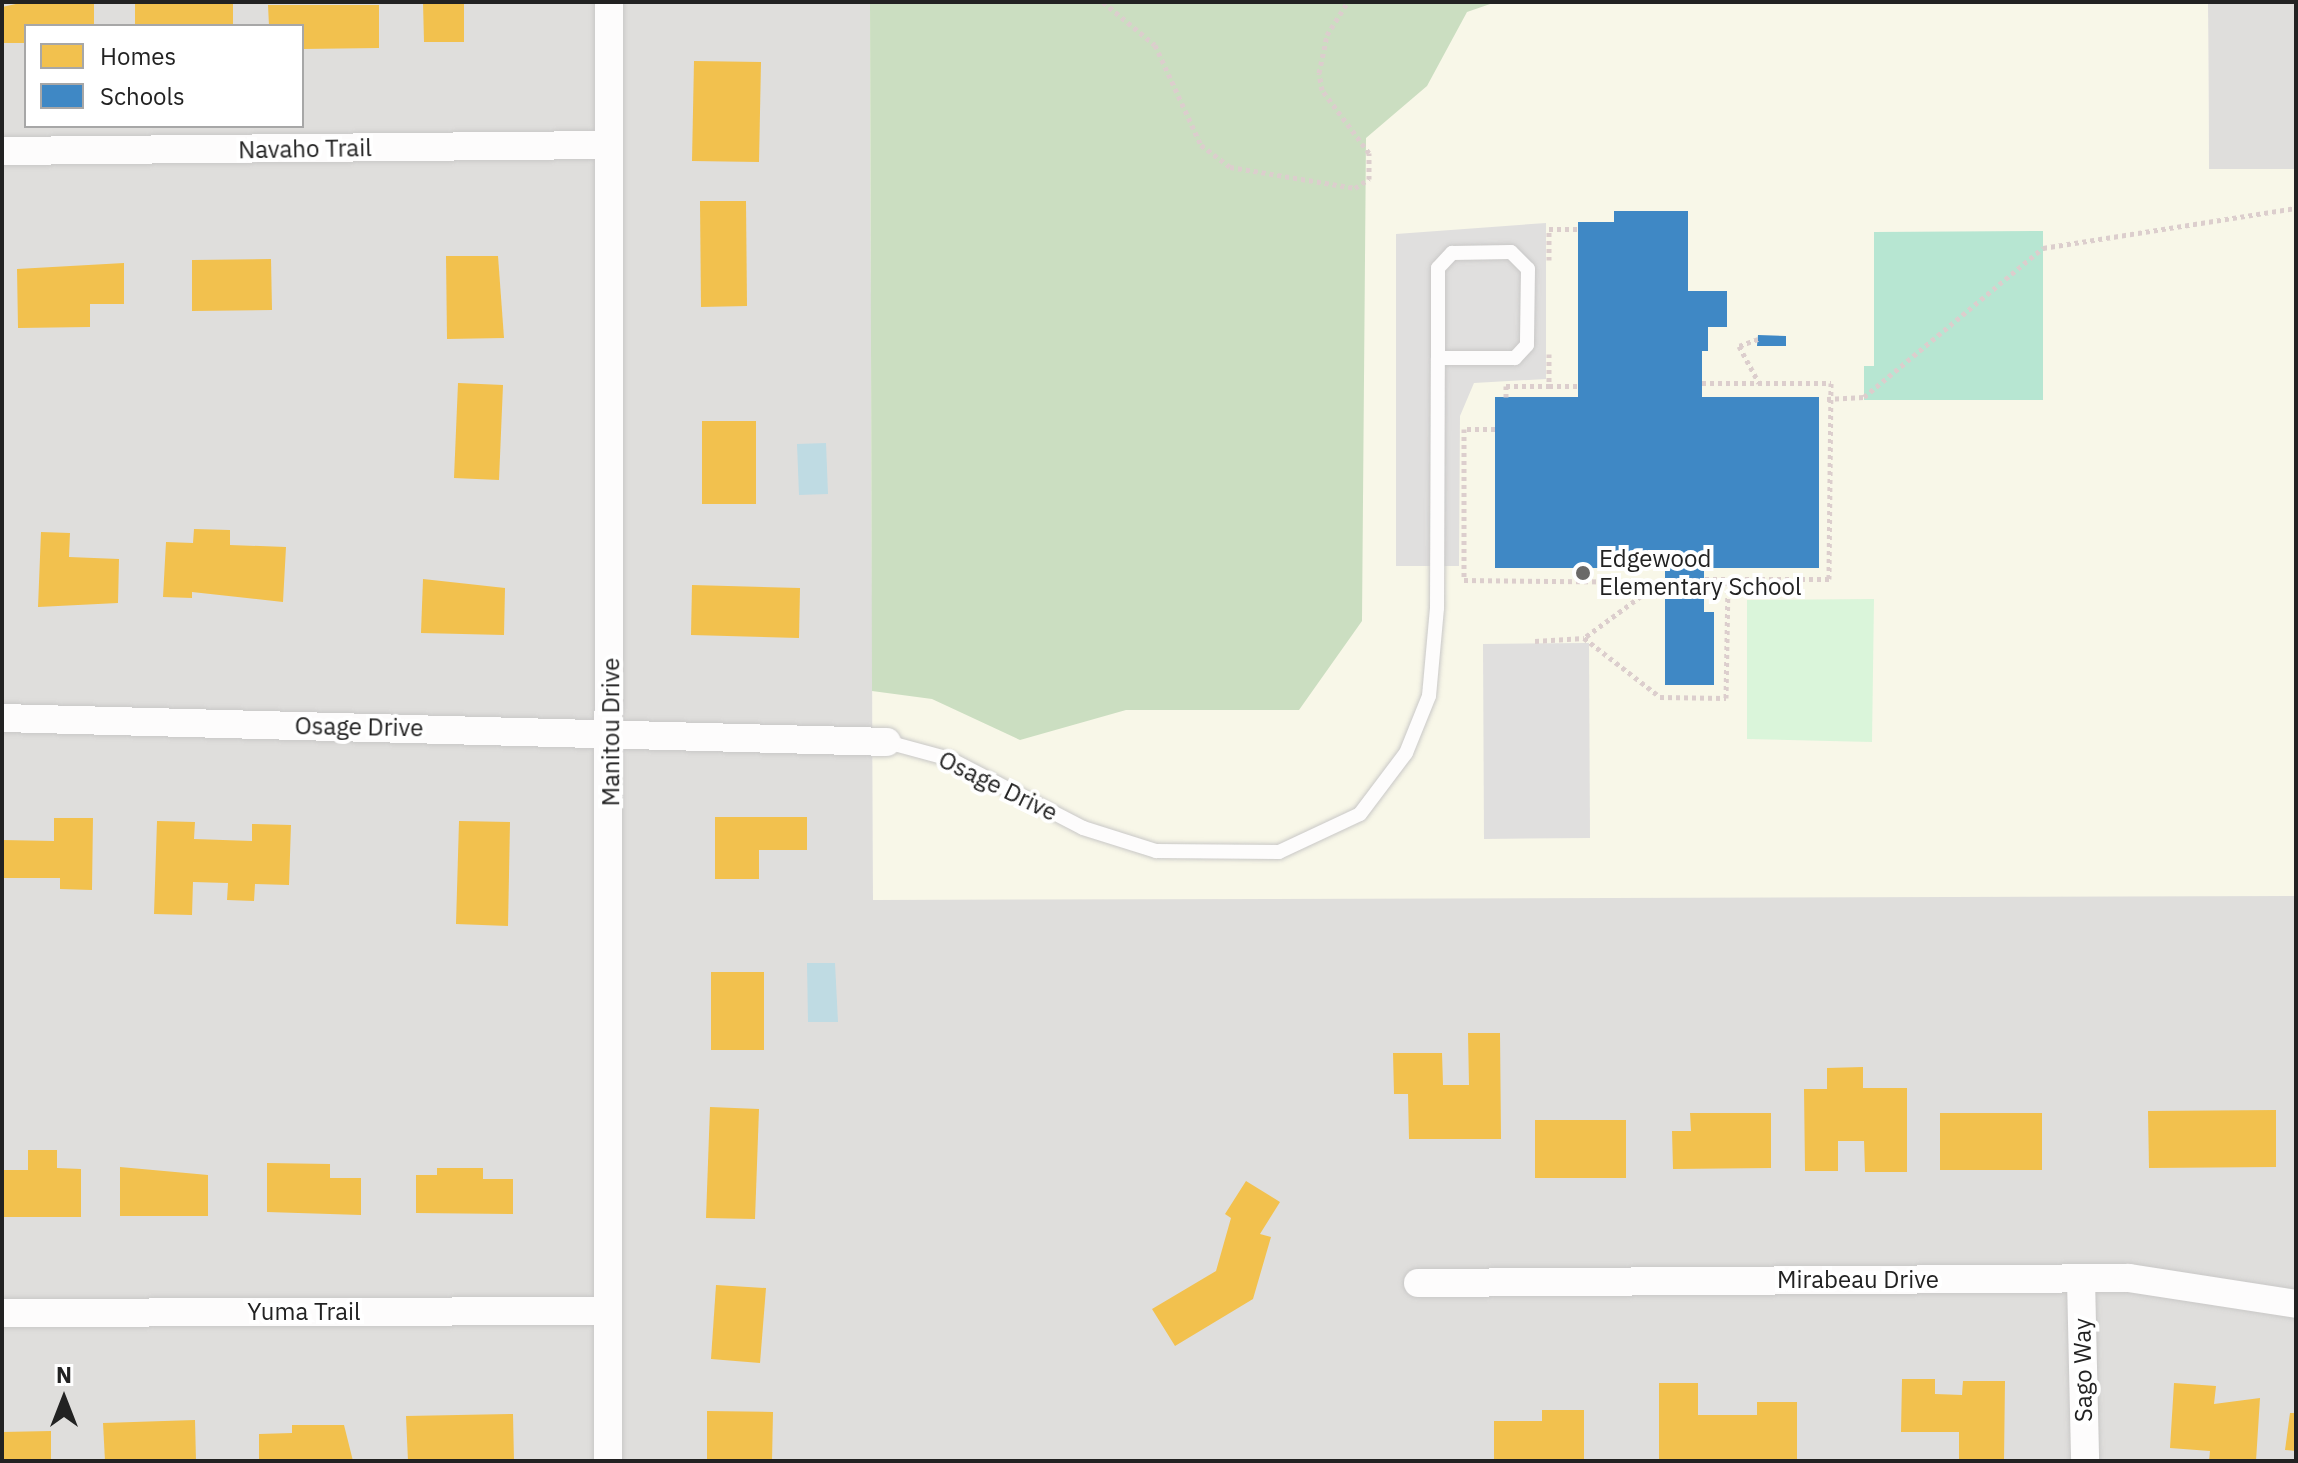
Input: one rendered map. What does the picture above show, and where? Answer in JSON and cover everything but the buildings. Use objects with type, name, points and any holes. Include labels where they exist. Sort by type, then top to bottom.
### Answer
[{"type":"street","name":"Manitou Drive","points":[[608,1461],[611,734],[609,2]]},
{"type":"street","name":"Navaho Trail","points":[[2,151],[608,145]]},
{"type":"street","name":"Osage Drive","points":[[2,718],[887,742]]},
{"type":"street","name":"Mirabeau Drive","points":[[1418,1283],[2081,1279],[2178,1282],[2296,1304]]},
{"type":"street","name":"Sago Way","points":[[2081,1279],[2085,1461]]},
{"type":"street","name":"Yuma Trail","points":[[2,1313],[607,1311]]},
{"type":"lane","name":"Osage Drive","points":[[887,742],[950,759],[1083,828],[1156,851],[1279,852],[1360,814],[1406,753],[1429,696],[1437,608],[1438,268],[1452,253],[1511,252],[1528,269],[1527,345],[1515,358],[1438,358]]},
{"type":"path","points":[[1103,2],[1155,45],[1201,145],[1230,167],[1355,188],[1369,179],[1369,153],[1322,90],[1319,73],[1327,35],[1348,2]]},
{"type":"path","points":[[1827,399],[1864,397],[2043,248],[2296,208]]},
{"type":"path","points":[[1758,339],[1739,346],[1759,383]]},
{"type":"path","points":[[1702,383],[1831,383],[1827,399],[1829,579],[1704,579]]},
{"type":"path","points":[[1506,397],[1506,386],[1549,386]]},
{"type":"path","points":[[1495,429],[1464,429],[1464,580],[1641,582],[1641,596],[1584,638],[1535,641]]},
{"type":"path","points":[[1584,638],[1660,697],[1726,698],[1728,579]]},
{"type":"shaded area","points":[[2,2],[870,2],[873,900],[2296,251],[2296,1461],[2,1461]]},
{"type":"shaded area","name":"Edgewood Elementary School","points":[[870,2],[2208,2],[2209,169],[2296,169],[2296,896],[873,900]]},
{"type":"shaded area","points":[[2208,2],[2296,2],[2296,169],[2209,169]]},
{"type":"shaded area","points":[[1546,223],[1546,379],[1474,383],[1460,416],[1459,566],[1396,566],[1396,234]]},
{"type":"shaded area","points":[[1589,643],[1590,838],[1484,839],[1483,644]]},
{"type":"green space","points":[[870,2],[1496,2],[1467,12],[1427,86],[1366,138],[1362,621],[1299,710],[1126,710],[1020,740],[932,699],[872,691]]},
{"type":"green space","points":[[2043,231],[2043,400],[1864,400],[1864,366],[1874,366],[1874,232]]},
{"type":"green space","points":[[1874,599],[1872,742],[1747,739],[1747,600]]},
{"type":"water","points":[[826,443],[828,494],[799,495],[797,444]]},
{"type":"water","points":[[807,963],[835,963],[838,1022],[808,1022]]},
{"type":"place","name":"Edgewood Elementary School","points":[[1583,573]]}]
